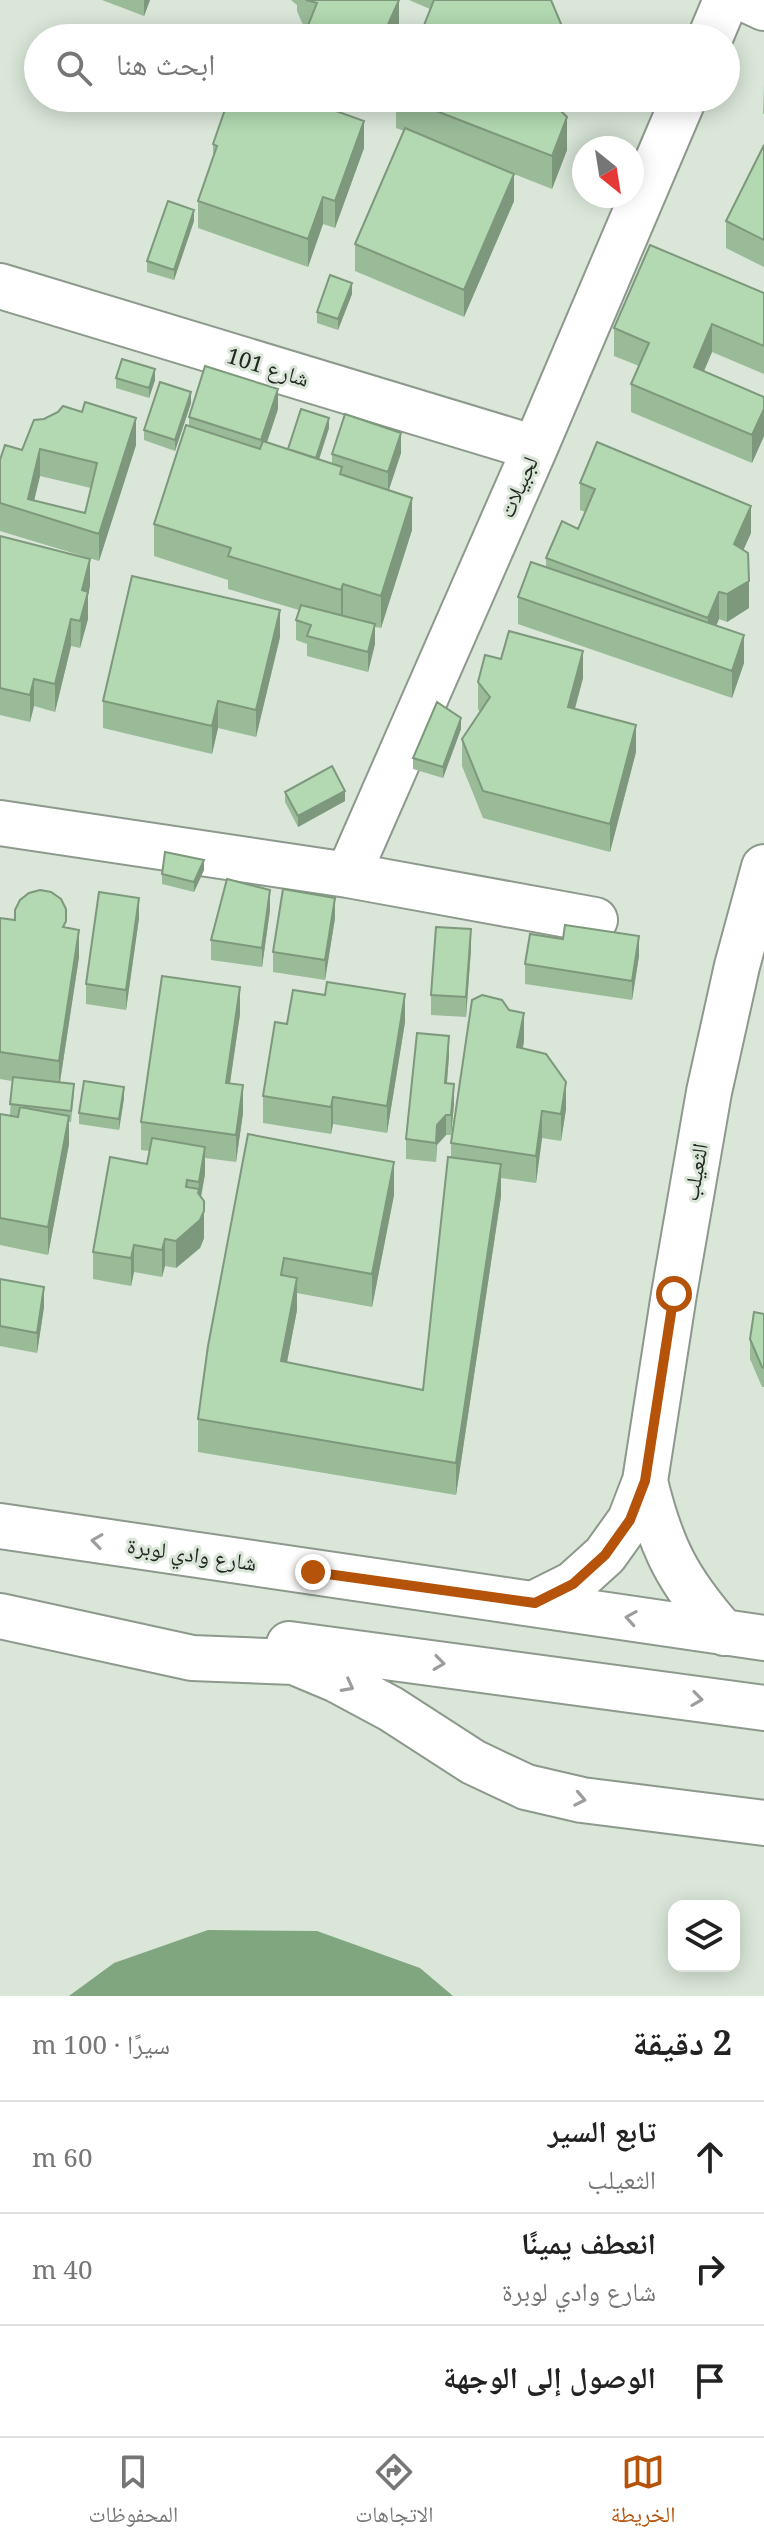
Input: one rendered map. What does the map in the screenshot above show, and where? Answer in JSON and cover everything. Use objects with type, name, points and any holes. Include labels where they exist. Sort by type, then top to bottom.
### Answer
[{"type":"street","points":[[716,24],[726,0]]},
{"type":"street","points":[[747,0],[764,8]]},
{"type":"street","name":"لجبيلات","points":[[348,875],[678,112]]},
{"type":"street","name":"شارع 101","points":[[0,286],[535,448]]},
{"type":"street","points":[[0,823],[348,875],[595,920]]},
{"type":"street","name":"الثعيلب","points":[[535,1603],[573,1584],[605,1555],[630,1520],[645,1481],[709,1092],[737,966],[758,916],[764,867]]},
{"type":"street","name":"الثعيلب","points":[[645,1481],[655,1523],[672,1563],[695,1600],[744,1635]]},
{"type":"street","name":"شارع وادي لوبرة","points":[[4,1527],[744,1635]]},
{"type":"street","points":[[0,1614],[203,1633],[764,1708]]},
{"type":"street","points":[[0,1614],[192,1658],[294,1662],[337,1680],[391,1709],[473,1762],[526,1787],[582,1800],[764,1823]]},
{"type":"shaded area","points":[[208,1930],[317,1931],[420,1968],[453,1996],[69,1996],[114,1963]]},
{"type":"building","points":[[306,0],[399,0],[388,24],[309,24],[317,3]]},
{"type":"building","points":[[434,0],[551,0],[561,24],[425,24]]},
{"type":"building","points":[[224,112],[339,112],[364,121],[335,201],[323,197],[308,239],[198,201],[217,146],[213,144]]},
{"type":"building","points":[[439,112],[562,112],[567,117],[552,156]]},
{"type":"building","points":[[405,128],[514,174],[464,290],[355,244]]},
{"type":"building","points":[[764,145],[764,240],[726,221]]},
{"type":"building","points":[[168,201],[194,210],[174,270],[147,261]]},
{"type":"building","points":[[650,245],[764,293],[764,346],[712,324],[694,367],[764,397],[764,409],[752,435],[631,384],[649,343],[614,328]]},
{"type":"building","points":[[330,275],[352,283],[338,319],[317,312]]},
{"type":"building","points":[[122,359],[155,369],[149,388],[116,378]]},
{"type":"building","points":[[205,366],[278,389],[261,440],[189,417]]},
{"type":"building","points":[[160,382],[191,392],[175,440],[144,430]]},
{"type":"building","points":[[85,402],[136,418],[99,534],[0,503],[0,460],[5,445],[22,450],[34,420],[44,419],[63,406],[82,412]],"holes":[[[40,449],[97,463],[85,513],[28,499]]]},
{"type":"building","points":[[301,409],[329,418],[316,458],[288,449]]},
{"type":"building","points":[[345,414],[401,433],[388,472],[332,454]]},
{"type":"building","points":[[186,425],[260,449],[263,441],[342,467],[340,474],[412,498],[381,596],[343,584],[341,590],[228,556],[231,548],[154,524]]},
{"type":"building","points":[[597,442],[751,506],[734,544],[748,553],[749,581],[727,594],[719,592],[708,618],[546,558],[562,521],[578,529],[595,489],[580,483]]},
{"type":"building","points":[[0,536],[90,559],[82,590],[88,592],[80,621],[71,619],[55,684],[34,679],[30,695],[0,688]]},
{"type":"building","points":[[531,562],[744,635],[732,671],[518,597]]},
{"type":"building","points":[[132,576],[280,610],[256,710],[218,701],[212,726],[103,701]]},
{"type":"building","points":[[301,605],[375,624],[368,652],[307,636],[311,625],[296,620]]},
{"type":"building","points":[[509,631],[583,651],[568,707],[636,725],[610,824],[483,791],[462,739],[490,697],[478,682],[485,655],[501,659]]},
{"type":"building","points":[[437,702],[461,718],[443,767],[413,758]]},
{"type":"building","points":[[332,766],[345,791],[298,816],[285,792]]},
{"type":"building","points":[[165,852],[204,860],[194,882],[162,874]]},
{"type":"building","points":[[227,879],[270,890],[262,948],[211,940]]},
{"type":"building","points":[[283,889],[335,898],[325,960],[273,952]]},
{"type":"building","points":[[40,890],[51,892],[61,899],[66,909],[63,927],[79,930],[59,1061],[0,1052],[0,918],[15,920],[15,910],[20,900]]},
{"type":"building","points":[[99,892],[139,898],[126,990],[86,984]]},
{"type":"building","points":[[565,925],[639,936],[632,981],[525,964],[530,934],[563,939]]},
{"type":"building","points":[[436,927],[471,929],[466,997],[431,995]]},
{"type":"building","points":[[162,976],[240,987],[226,1083],[243,1085],[236,1135],[141,1122]]},
{"type":"building","points":[[327,982],[405,994],[387,1106],[333,1097],[331,1107],[263,1096],[275,1022],[287,1024],[293,990],[325,995]]},
{"type":"building","points":[[482,995],[502,1000],[509,1010],[524,1013],[517,1047],[546,1054],[566,1082],[561,1114],[542,1111],[536,1156],[451,1143],[472,1000]]},
{"type":"building","points":[[417,1033],[449,1036],[445,1083],[454,1084],[451,1115],[446,1115],[437,1125],[436,1143],[406,1139]]},
{"type":"building","points":[[13,1077],[74,1084],[71,1111],[10,1104]]},
{"type":"building","points":[[84,1081],[124,1087],[119,1119],[79,1113]]},
{"type":"building","points":[[20,1107],[69,1116],[48,1227],[0,1218],[0,1114],[18,1117]]},
{"type":"building","points":[[248,1134],[394,1162],[372,1274],[284,1258],[281,1275],[297,1278],[281,1361],[423,1390],[448,1157],[501,1164],[456,1463],[198,1419],[208,1346]]},
{"type":"building","points":[[152,1138],[205,1147],[199,1182],[187,1180],[186,1187],[199,1189],[198,1193],[204,1201],[200,1220],[176,1241],[165,1239],[162,1250],[134,1245],[131,1258],[93,1252],[110,1157],[147,1164]]},
{"type":"building","points":[[0,1279],[44,1287],[37,1333],[0,1326]]},
{"type":"building","points":[[754,1312],[764,1314],[764,1368],[750,1339]]},
{"type":"route","points":[[313,1572],[535,1603],[573,1584],[605,1555],[630,1520],[645,1481],[674,1294]]}]
